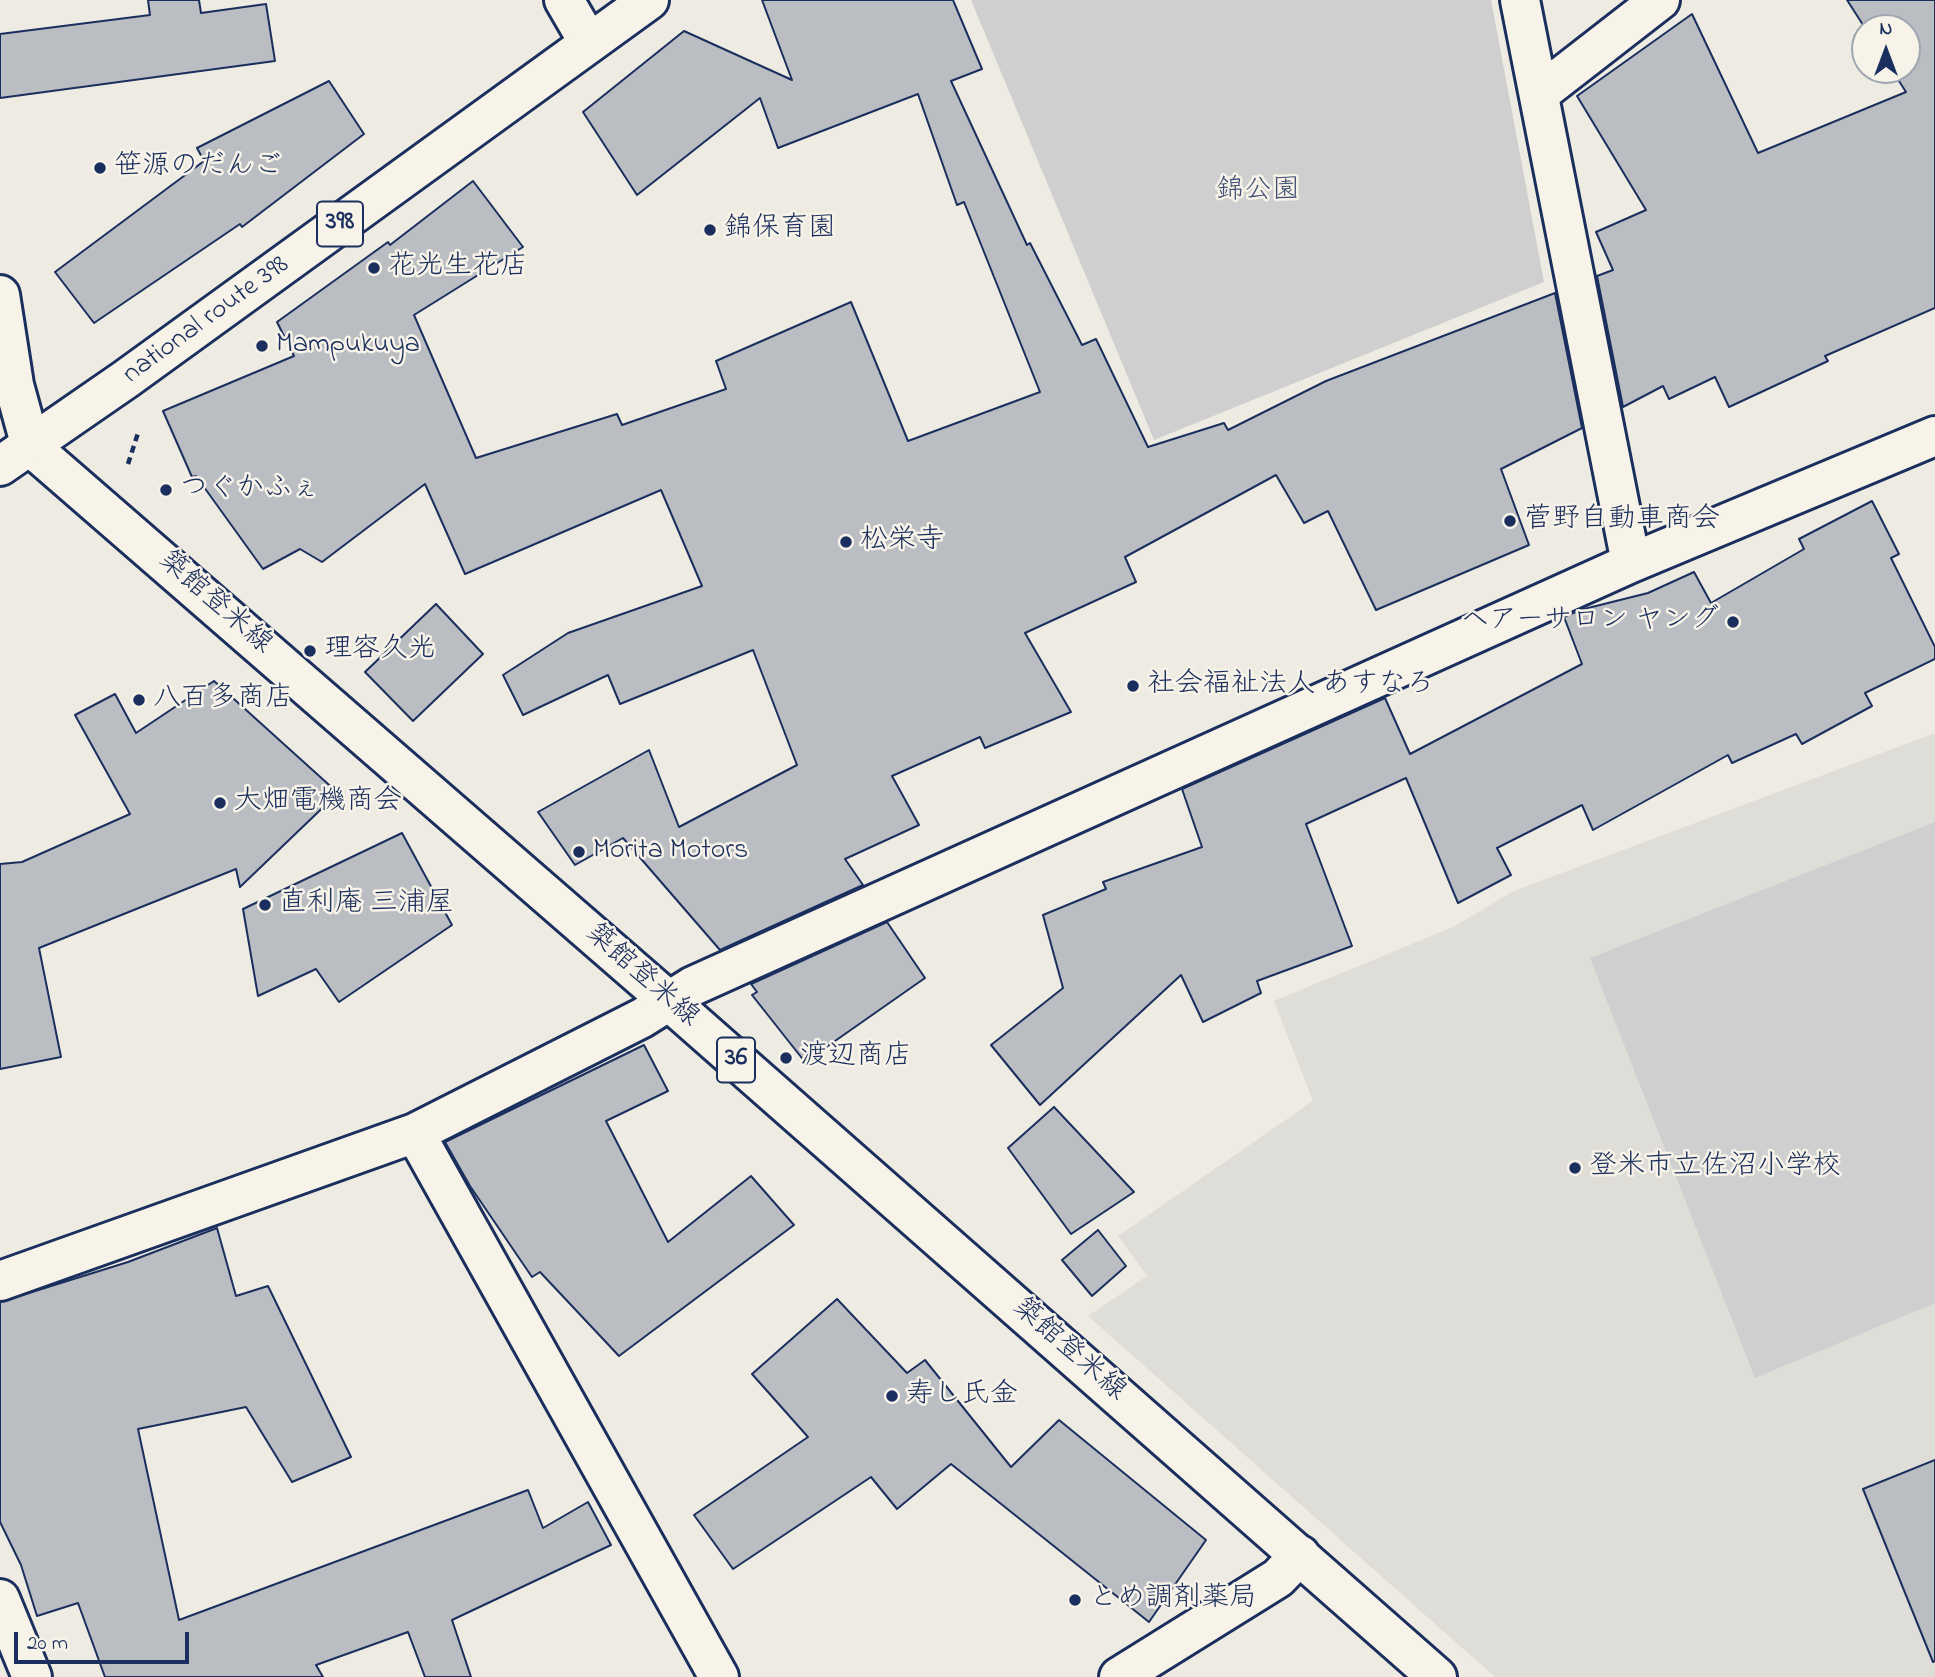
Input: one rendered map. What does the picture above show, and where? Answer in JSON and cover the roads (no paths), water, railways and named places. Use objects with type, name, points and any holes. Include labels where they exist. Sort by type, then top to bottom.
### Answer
[{"type":"main road","points":[[564,0],[589,43]]},
{"type":"main road","name":"national route 398","points":[[15,457],[649,0]]},
{"type":"main road","points":[[1520,0],[1631,563]]},
{"type":"main road","points":[[1539,94],[1660,0]]},
{"type":"main road","points":[[0,295],[13,385],[15,457]]},
{"type":"main road","points":[[0,1282],[415,1133],[670,1002],[693,986],[1631,563],[1935,436]]},
{"type":"main road","name":"築館登米線","points":[[15,457],[670,1002],[1437,1677]]},
{"type":"main road","points":[[415,1133],[719,1677]]},
{"type":"main road","points":[[1119,1677],[1278,1578],[1300,1555]]},
{"type":"main road","points":[[0,1599],[32,1677]]},
{"type":"place","name":"笹源のだんご","points":[[100,168]]},
{"type":"place","name":"錦保育園","points":[[710,230]]},
{"type":"place","name":"花光生花店","points":[[374,268]]},
{"type":"place","name":"Mampukuya","points":[[262,346]]},
{"type":"place","name":"つぐかふぇ","points":[[166,490]]},
{"type":"place","name":"菅野自動車商会","points":[[1510,521]]},
{"type":"place","name":"松栄寺","points":[[846,542]]},
{"type":"place","name":"ヘアーサロン ヤング","points":[[1733,622]]},
{"type":"place","name":"理容久光","points":[[310,651]]},
{"type":"place","name":"社会福祉法人 あすなろ","points":[[1133,686]]},
{"type":"place","name":"八百多商店","points":[[139,700]]},
{"type":"place","name":"大畑電機商会","points":[[220,803]]},
{"type":"place","name":"Morita Motors","points":[[579,852]]},
{"type":"place","name":"直利庵 三浦屋","points":[[265,905]]},
{"type":"place","name":"渡辺商店","points":[[786,1058]]},
{"type":"place","name":"登米市立佐沼小学校","points":[[1575,1168]]},
{"type":"place","name":"寿し氏金","points":[[892,1396]]},
{"type":"place","name":"とめ調剤薬局","points":[[1075,1600]]},
{"type":"park label","name":"錦公園","points":[[1258,192]]}]
